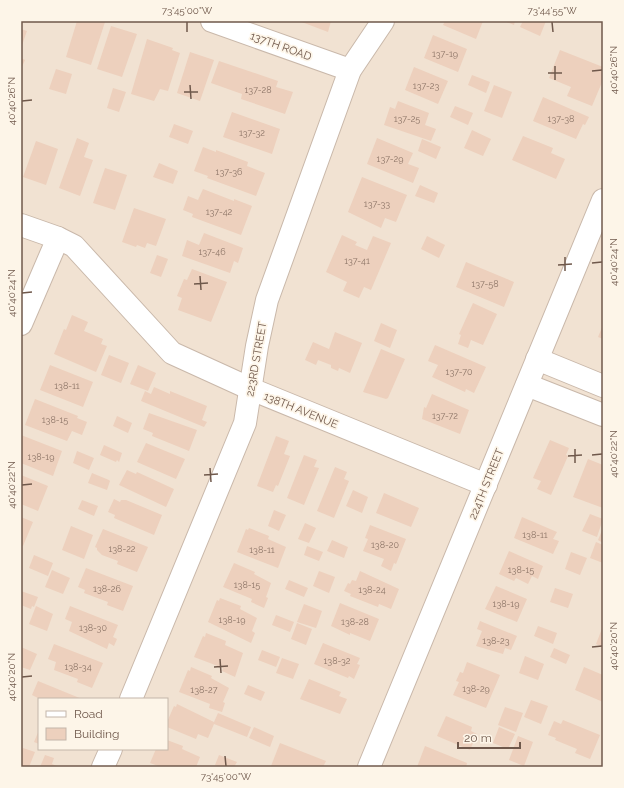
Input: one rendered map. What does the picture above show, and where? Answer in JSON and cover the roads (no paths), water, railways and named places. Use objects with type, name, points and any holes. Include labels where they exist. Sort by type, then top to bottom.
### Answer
[{"type":"street","name":"137TH ROAD","points":[[212,21],[350,70]]},
{"type":"street","name":"223RD STREET","points":[[132,698],[245,423],[257,346],[267,300],[350,70],[383,21]]},
{"type":"street","name":"224TH STREET","points":[[369,767],[603,200]]},
{"type":"street","name":"138TH AVENUE","points":[[21,225],[58,238],[74,246],[172,353],[251,389],[486,485]]},
{"type":"street","points":[[21,324],[58,238]]},
{"type":"street","points":[[537,360],[603,386]]},
{"type":"street","points":[[527,385],[603,415]]},
{"type":"street","points":[[103,767],[111,750]]}]
